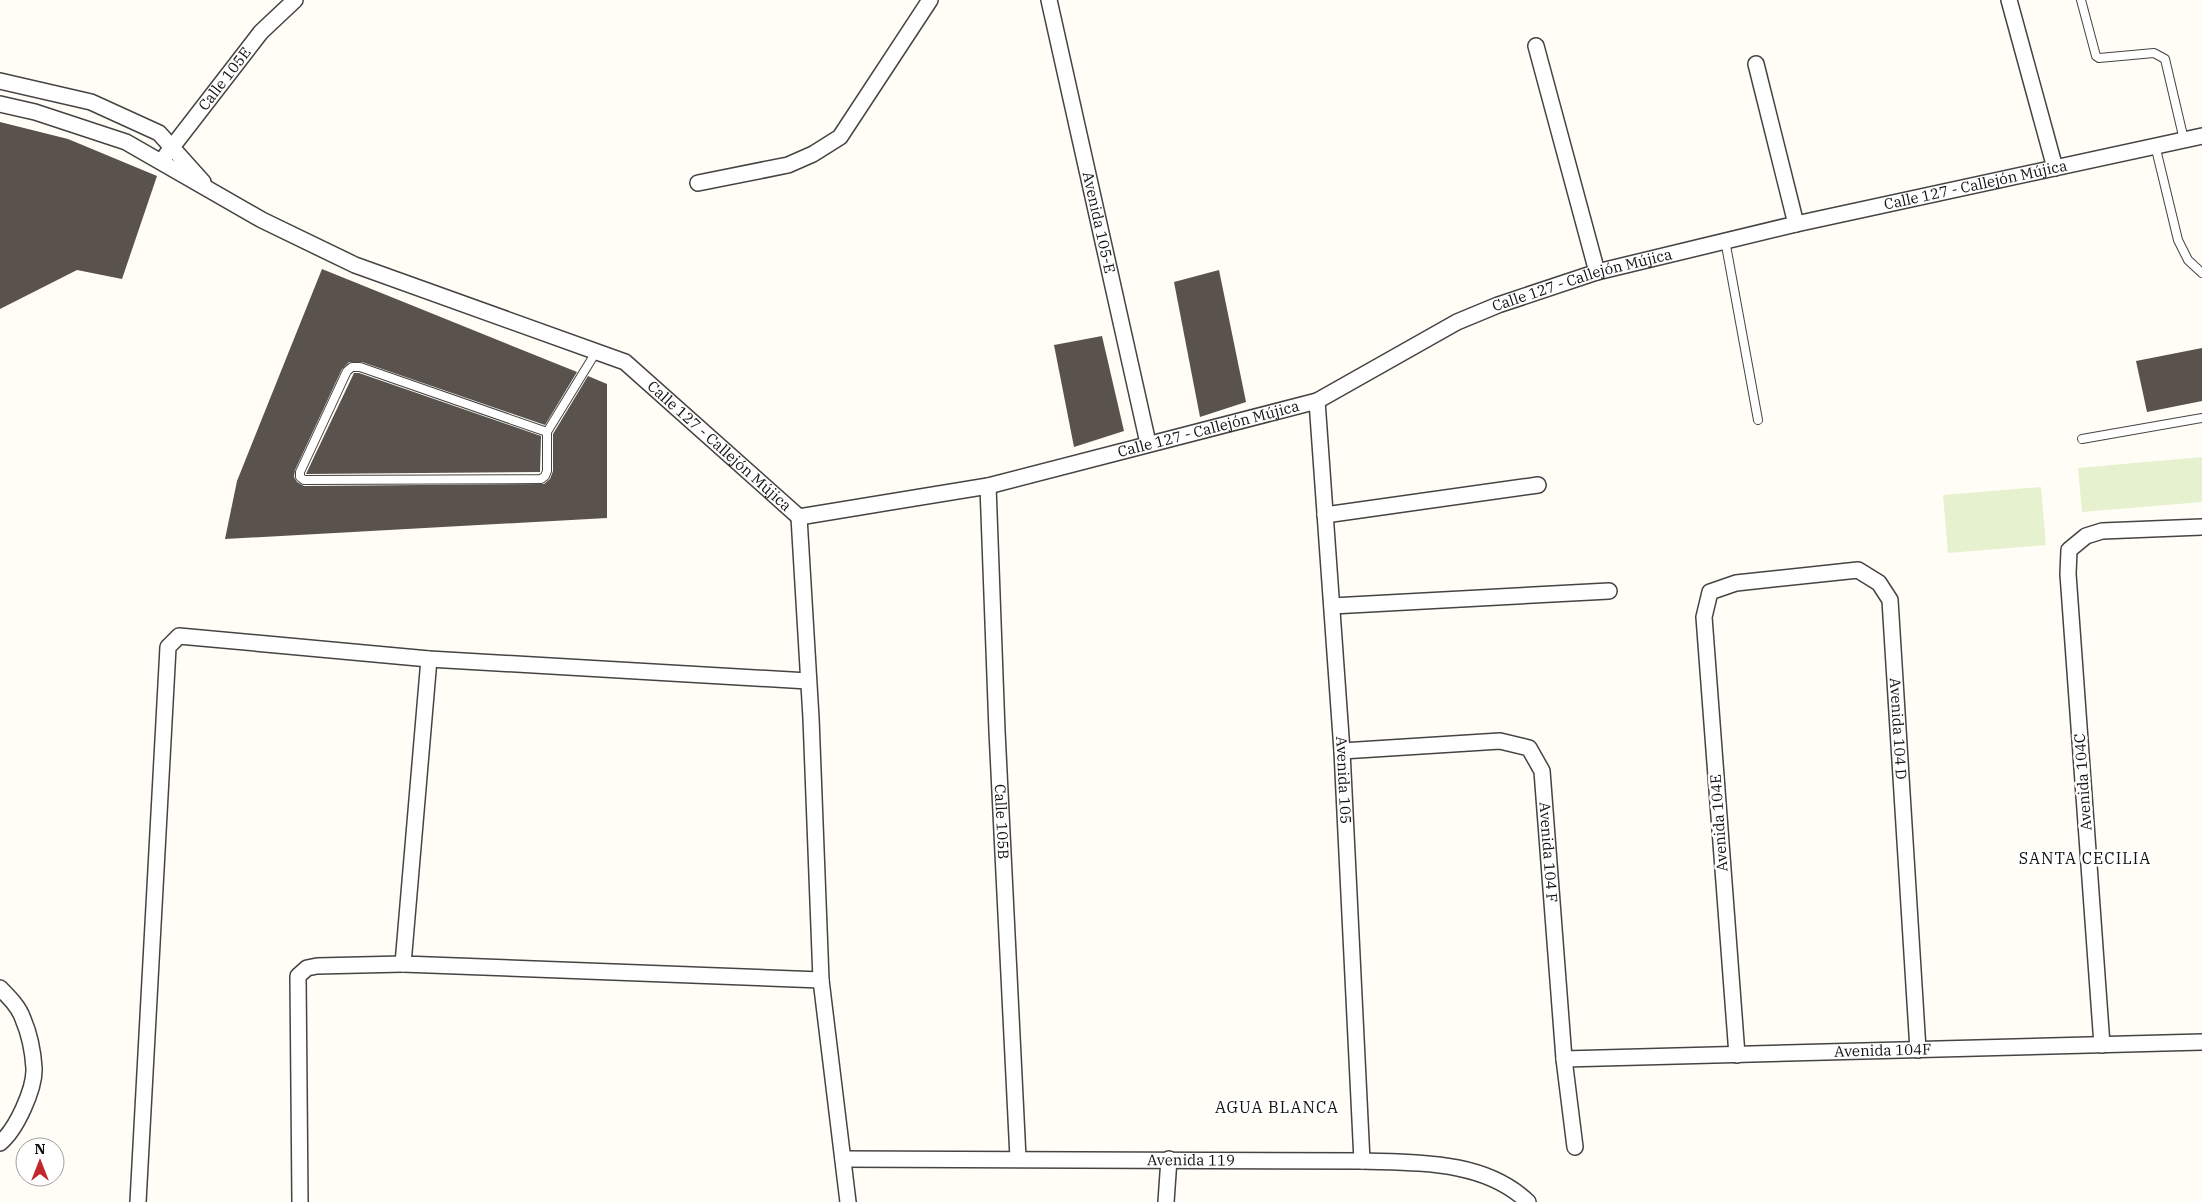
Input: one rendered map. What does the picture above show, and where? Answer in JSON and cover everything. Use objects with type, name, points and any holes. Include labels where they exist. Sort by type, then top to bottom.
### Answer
[{"type":"street","name":"Calle 105E","points":[[160,163],[261,32],[295,0]]},
{"type":"street","points":[[698,183],[788,164],[813,154],[840,137],[930,0]]},
{"type":"street","name":"Avenida 105-E","points":[[1049,0],[1148,443]]},
{"type":"street","points":[[2010,0],[2054,168]]},
{"type":"street","points":[[1536,46],[1598,272]]},
{"type":"street","points":[[1756,64],[1796,224]]},
{"type":"street","points":[[0,82],[91,102],[159,133],[213,192]]},
{"type":"street","name":"Calle 127 - Callejón Mújica","points":[[0,104],[35,112],[126,142],[262,220],[354,265],[626,362],[799,517],[988,486],[1148,443],[1317,401],[1457,322],[1498,305],[1598,272],[1796,224],[2202,136]]},
{"type":"street","name":"Avenida 105","points":[[1317,401],[1342,751],[1362,1161]]},
{"type":"street","points":[[1325,515],[1538,485]]},
{"type":"street","name":"Calle 105B","points":[[988,486],[997,731],[1018,1158]]},
{"type":"street","points":[[799,517],[821,980],[848,1202]]},
{"type":"street","name":"Avenida 104C","points":[[2102,1045],[2068,583],[2069,550],[2086,536],[2102,531],[2202,527]]},
{"type":"street","name":"Avenida 104 D","points":[[1710,592],[1736,582],[1858,570],[1879,583],[1890,600],[1918,1050]]},
{"type":"street","points":[[1332,606],[1609,591]]},
{"type":"street","name":"Avenida 104E","points":[[1710,592],[1704,617],[1736,1055]]},
{"type":"street","points":[[138,1202],[168,647],[179,636],[428,660],[808,681]]},
{"type":"street","points":[[403,964],[428,660]]},
{"type":"street","name":"Avenida 104 F","points":[[1342,751],[1500,740],[1528,748],[1542,772],[1564,1059],[1575,1147]]},
{"type":"street","points":[[300,1202],[298,976],[308,968],[317,966],[403,964],[821,980]]},
{"type":"street","points":[[0,988],[11,999],[23,1018],[34,1070],[28,1097],[18,1122],[0,1143]]},
{"type":"street","name":"Avenida 104F","points":[[1564,1059],[2202,1042]]},
{"type":"street","name":"Avenida 119","points":[[843,1158],[1362,1161],[1430,1164],[1473,1171],[1500,1183],[1528,1202]]},
{"type":"street","points":[[1166,1202],[1168,1160]]},
{"type":"lane","points":[[2081,0],[2096,56],[2099,58],[2154,53],[2166,59],[2184,140]]},
{"type":"lane","points":[[2155,145],[2178,240],[2188,260],[2202,273]]},
{"type":"lane","points":[[1725,240],[1758,420]]},
{"type":"lane","points":[[547,432],[360,366],[352,367],[347,371],[300,472],[300,477],[304,480],[541,478],[547,470],[547,432],[596,352]]},
{"type":"lane","points":[[2082,439],[2202,418]]},
{"type":"green space","points":[[2202,457],[2202,502],[2082,512],[2078,468]]},
{"type":"green space","points":[[2041,487],[2046,545],[1948,553],[1943,495]]},
{"type":"building","points":[[0,122],[68,139],[157,176],[122,279],[77,270],[0,309]]},
{"type":"building","points":[[322,269],[577,372],[545,425],[362,362],[349,362],[342,369],[295,470],[294,477],[297,482],[304,486],[544,484],[550,479],[553,471],[553,434],[588,376],[607,384],[607,518],[225,539],[237,481]]},
{"type":"building","points":[[1219,270],[1246,402],[1200,417],[1174,282]]},
{"type":"building","points":[[1102,336],[1124,431],[1074,447],[1054,345]]},
{"type":"building","points":[[2202,348],[2202,401],[2147,412],[2136,361]]},
{"type":"building","points":[[354,373],[359,373],[541,436],[540,472],[306,474]]},
{"type":"district","name":"SANTA CECILIA","points":[[2085,858]]},
{"type":"district","name":"AGUA BLANCA","points":[[1277,1107]]}]
